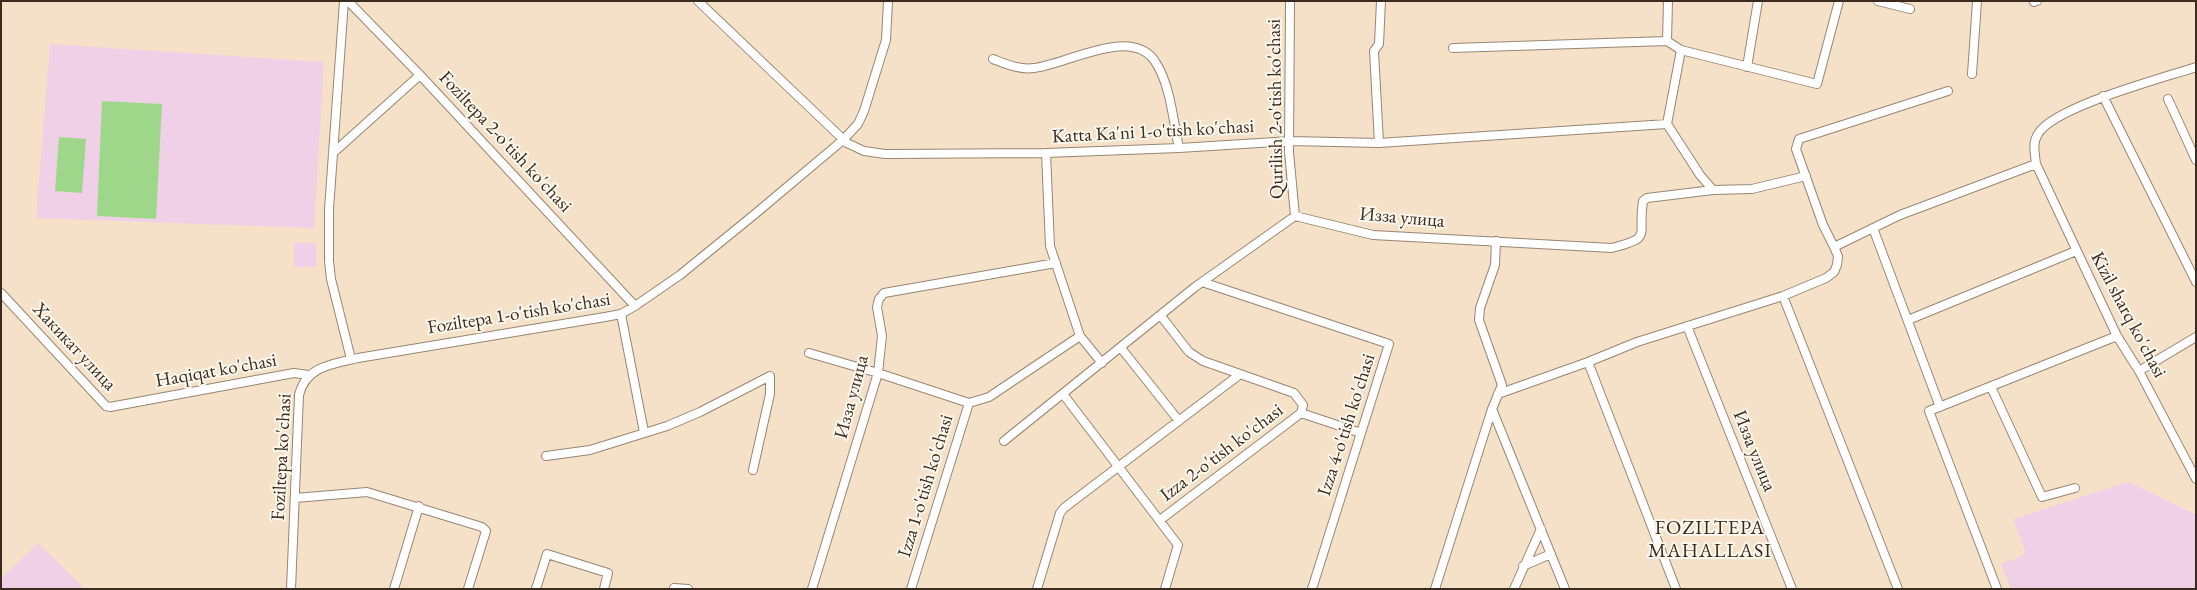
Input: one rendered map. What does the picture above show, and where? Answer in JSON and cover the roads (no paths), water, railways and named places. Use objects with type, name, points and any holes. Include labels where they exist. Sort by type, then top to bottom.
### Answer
[{"type":"street","points":[[344,1],[329,208],[329,267],[351,360]]},
{"type":"street","name":"Foziltepa 2-o'tish ko'chasi","points":[[348,1],[420,75],[635,306]]},
{"type":"street","name":"Katta Ka'ni 1-o'tish ko'chasi","points":[[698,1],[843,140],[858,149],[885,154],[1046,153],[1179,148],[1290,141],[1379,143],[1667,124]]},
{"type":"street","name":"Foziltepa 1-o'tish ko'chasi","points":[[351,360],[394,351],[621,314],[635,306],[687,269],[843,140],[858,124],[864,111],[886,40],[888,1]]},
{"type":"street","name":"Qurilish 2-o'tish ko'chasi","points":[[1290,1],[1289,152],[1295,216]]},
{"type":"street","points":[[1379,143],[1374,51],[1379,44],[1381,1]]},
{"type":"street","points":[[1667,41],[1668,1]]},
{"type":"street","points":[[1747,67],[1758,1]]},
{"type":"street","points":[[1454,48],[1667,41],[1681,50],[1817,84],[1839,1]]},
{"type":"street","points":[[1878,1],[1910,9]]},
{"type":"street","points":[[1972,74],[1977,1]]},
{"type":"street","points":[[993,59],[1016,67],[1032,68],[1065,61],[1108,46],[1128,47],[1145,52],[1156,61],[1160,70],[1169,99],[1179,148]]},
{"type":"street","points":[[1681,50],[1667,124],[1700,175],[1713,190],[1752,189],[1806,176]]},
{"type":"street","name":"Kizil sharq ko'chasi","points":[[2196,67],[2103,96],[2046,124],[2035,140],[2036,164],[2076,250],[2117,336],[2139,371],[2196,479]]},
{"type":"street","points":[[333,153],[420,75]]},
{"type":"street","points":[[1498,394],[1588,362],[1637,342],[1783,296],[1826,278],[1834,272],[1838,256],[1823,224],[1796,149],[1799,139],[1948,91]]},
{"type":"street","points":[[2103,96],[2196,282]]},
{"type":"street","points":[[2168,99],[2196,160]]},
{"type":"street","points":[[1046,153],[1050,246],[1080,336],[1102,363]]},
{"type":"street","points":[[1834,247],[1900,215],[2036,164]]},
{"type":"street","name":"Изза улица","points":[[1295,216],[1373,235],[1612,248],[1638,241],[1641,236],[1644,201],[1647,198],[1713,190]]},
{"type":"street","points":[[1004,441],[1202,282],[1295,216]]},
{"type":"street","points":[[1873,228],[1940,407]]},
{"type":"street","points":[[1434,589],[1492,409],[1502,385],[1479,320],[1480,308],[1495,265],[1496,241]]},
{"type":"street","points":[[1908,320],[2076,250]]},
{"type":"street","name":"Изза улица","points":[[812,589],[878,373],[882,336],[877,307],[879,299],[884,293],[1056,263]]},
{"type":"street","name":"Izza 4-o'tish ko'chasi","points":[[1202,282],[1389,344],[1312,589]]},
{"type":"street","name":"Хакикат улица","points":[[1,293],[101,403],[110,407],[129,403]]},
{"type":"street","points":[[1783,296],[1898,589]]},
{"type":"street","points":[[621,314],[644,432]]},
{"type":"street","name":"Izza 2-o'tish ko'chasi","points":[[1160,520],[1301,413],[1303,405],[1294,393],[1203,361],[1189,352],[1161,316]]},
{"type":"street","name":"Изза улица","points":[[1687,326],[1792,589]]},
{"type":"street","name":"Izza 1-o'tish ko'chasi","points":[[911,589],[969,403],[989,397],[1080,336]]},
{"type":"street","points":[[1997,589],[1929,411],[2117,336]]},
{"type":"street","points":[[2139,371],[2196,337]]},
{"type":"street","points":[[1121,348],[1180,421]]},
{"type":"street","points":[[809,354],[878,373],[969,403]]},
{"type":"street","name":"Foziltepa ko'chasi","points":[[291,589],[299,395],[308,375],[328,365],[351,360]]},
{"type":"street","points":[[1588,362],[1676,589]]},
{"type":"street","name":"Haqiqat ko'chasi","points":[[129,403],[294,373],[308,375]]},
{"type":"street","points":[[1037,589],[1060,513],[1064,508],[1118,465],[1180,421],[1239,375]]},
{"type":"street","points":[[546,456],[590,450],[700,412],[770,376],[770,394],[753,470]]},
{"type":"street","points":[[1991,387],[2042,497],[2075,488]]},
{"type":"street","points":[[1063,394],[1178,545],[1165,589]]},
{"type":"street","points":[[1492,409],[1565,589]]},
{"type":"street","points":[[1301,413],[1361,433]]},
{"type":"street","points":[[295,498],[361,491],[419,506],[482,527],[486,531],[468,589]]},
{"type":"street","points":[[394,589],[419,506]]},
{"type":"street","points":[[1514,589],[1541,529]]},
{"type":"street","points":[[536,589],[547,554],[608,573],[604,589]]},
{"type":"street","points":[[1523,566],[1551,554]]},
{"type":"street","points":[[674,588],[688,589]]},
{"type":"district","name":"FOZILTEPA MAHALLASI","points":[[1710,540]]}]
